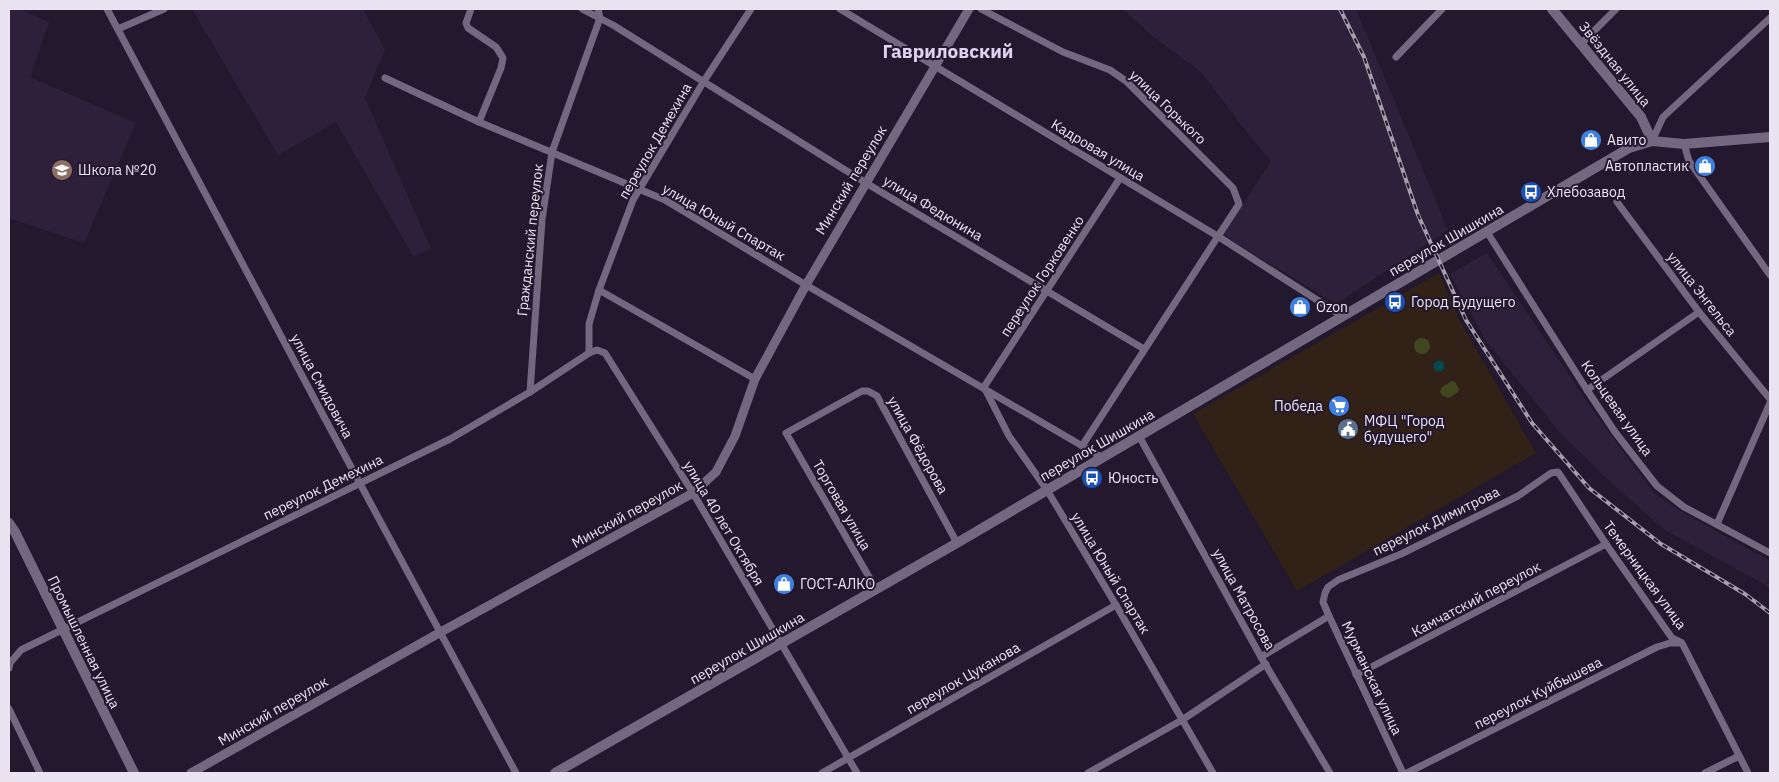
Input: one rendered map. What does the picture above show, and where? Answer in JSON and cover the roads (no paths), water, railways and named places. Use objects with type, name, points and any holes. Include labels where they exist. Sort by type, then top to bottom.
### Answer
[{"type":"main road","name":"Звёздная улица","points":[[1552,9],[1641,117],[1652,141]]},
{"type":"main road","points":[[1652,141],[1684,144],[1770,137]]},
{"type":"main road","name":"переулок Шишкина","points":[[555,773],[782,645],[1629,148],[1652,141]]},
{"type":"main road","name":"Промышленная улица","points":[[11,530],[134,773]]},
{"type":"street","name":"улица Смидовича","points":[[107,9],[439,633],[516,773]]},
{"type":"street","points":[[118,29],[164,9]]},
{"type":"street","points":[[471,9],[466,23],[468,28],[496,47],[503,58],[501,68],[479,122]]},
{"type":"street","name":"улица Федюнина","points":[[582,9],[704,81],[866,183],[1144,349]]},
{"type":"street","points":[[598,9],[600,18]]},
{"type":"street","name":"переулок Демехина","points":[[62,630],[359,482],[450,439],[530,392],[589,353],[589,324],[599,290],[638,190],[704,81],[751,9]]},
{"type":"street","name":"Кадровая улица","points":[[840,9],[1219,237],[1342,316]]},
{"type":"street","name":"Минский переулок","points":[[191,773],[693,493],[716,472],[735,436],[755,379],[806,285],[969,9]]},
{"type":"street","name":"улица Горького","points":[[981,9],[1063,52],[1110,70],[1126,81],[1233,188],[1239,204]]},
{"type":"street","points":[[1396,57],[1442,9]]},
{"type":"street","points":[[1581,44],[1616,9]]},
{"type":"street","name":"Гражданский переулок","points":[[530,392],[542,220],[552,152],[600,18]]},
{"type":"street","points":[[1652,141],[1663,117],[1770,18]]},
{"type":"street","name":"улица Юный Спартак","points":[[385,78],[479,122],[638,190],[666,200],[806,285],[1103,458]]},
{"type":"street","points":[[1684,144],[1689,161],[1770,275]]},
{"type":"street","name":"переулок Горковенко","points":[[984,387],[1120,178]]},
{"type":"street","name":"улица Энгельса","points":[[1618,202],[1699,312],[1770,401]]},
{"type":"street","name":"переулок Шишкина","points":[[1082,446],[1239,204]]},
{"type":"street","name":"Кольцевая улица","points":[[1487,232],[1587,390],[1615,432],[1656,486],[1684,507],[1770,553]]},
{"type":"street","points":[[599,290],[755,379]]},
{"type":"street","points":[[1587,390],[1699,312]]},
{"type":"street","name":"улица 40 лет Октября","points":[[589,353],[597,350],[605,353],[693,493],[857,773]]},
{"type":"street","name":"улица Юный Спартак","points":[[984,387],[1009,436],[1047,490],[1213,773]]},
{"type":"street","name":"улица Фёдорова","points":[[786,433],[862,391],[868,391],[877,396],[957,543]]},
{"type":"street","points":[[1717,524],[1770,401]]},
{"type":"street","name":"Торговая улица","points":[[786,433],[876,589]]},
{"type":"street","name":"улица Матросова","points":[[1139,436],[1261,657],[1330,773]]},
{"type":"street","name":"Темерницкая улица","points":[[1558,472],[1672,638],[1682,643],[1748,773]]},
{"type":"street","name":"переулок Димитрова","points":[[1325,592],[1328,587],[1338,580],[1400,554],[1518,496],[1551,473],[1558,472]]},
{"type":"street","name":"Камчатский переулок","points":[[1356,675],[1606,544]]},
{"type":"street","name":"Мурманская улица","points":[[1325,592],[1323,602],[1402,773]]},
{"type":"street","name":"переулок Цуканова","points":[[822,773],[1116,605]]},
{"type":"street","points":[[1261,657],[1329,616]]},
{"type":"street","points":[[9,668],[10,663],[21,650],[62,630]]},
{"type":"street","name":"переулок Куйбышева","points":[[1407,773],[1656,647],[1670,643],[1682,643]]},
{"type":"street","points":[[1088,773],[1182,720],[1266,664]]},
{"type":"street","points":[[9,709],[40,773]]},
{"type":"street","points":[[1705,773],[1739,756]]},
{"type":"railway","points":[[1340,9],[1364,57],[1418,215],[1466,320],[1532,423],[1589,488],[1661,544],[1745,594],[1770,613]]},
{"type":"place","name":"Авито","points":[[1591,140]]},
{"type":"place","name":"Автопластик","points":[[1705,166]]},
{"type":"place","name":"Школа №20","points":[[62,170]]},
{"type":"place","name":"Хлебозавод","points":[[1531,192]]},
{"type":"place","name":"Город Будущего","points":[[1395,302]]},
{"type":"place","name":"Ozon","points":[[1300,307]]},
{"type":"place","name":"Победа","points":[[1339,406]]},
{"type":"place","name":"МФЦ \"Город будущего\"","points":[[1348,429]]},
{"type":"place","name":"Юность","points":[[1092,478]]},
{"type":"place","name":"ГОСТ-АЛКО","points":[[784,584]]},
{"type":"district","name":"Гавриловский","points":[[948,51]]}]
